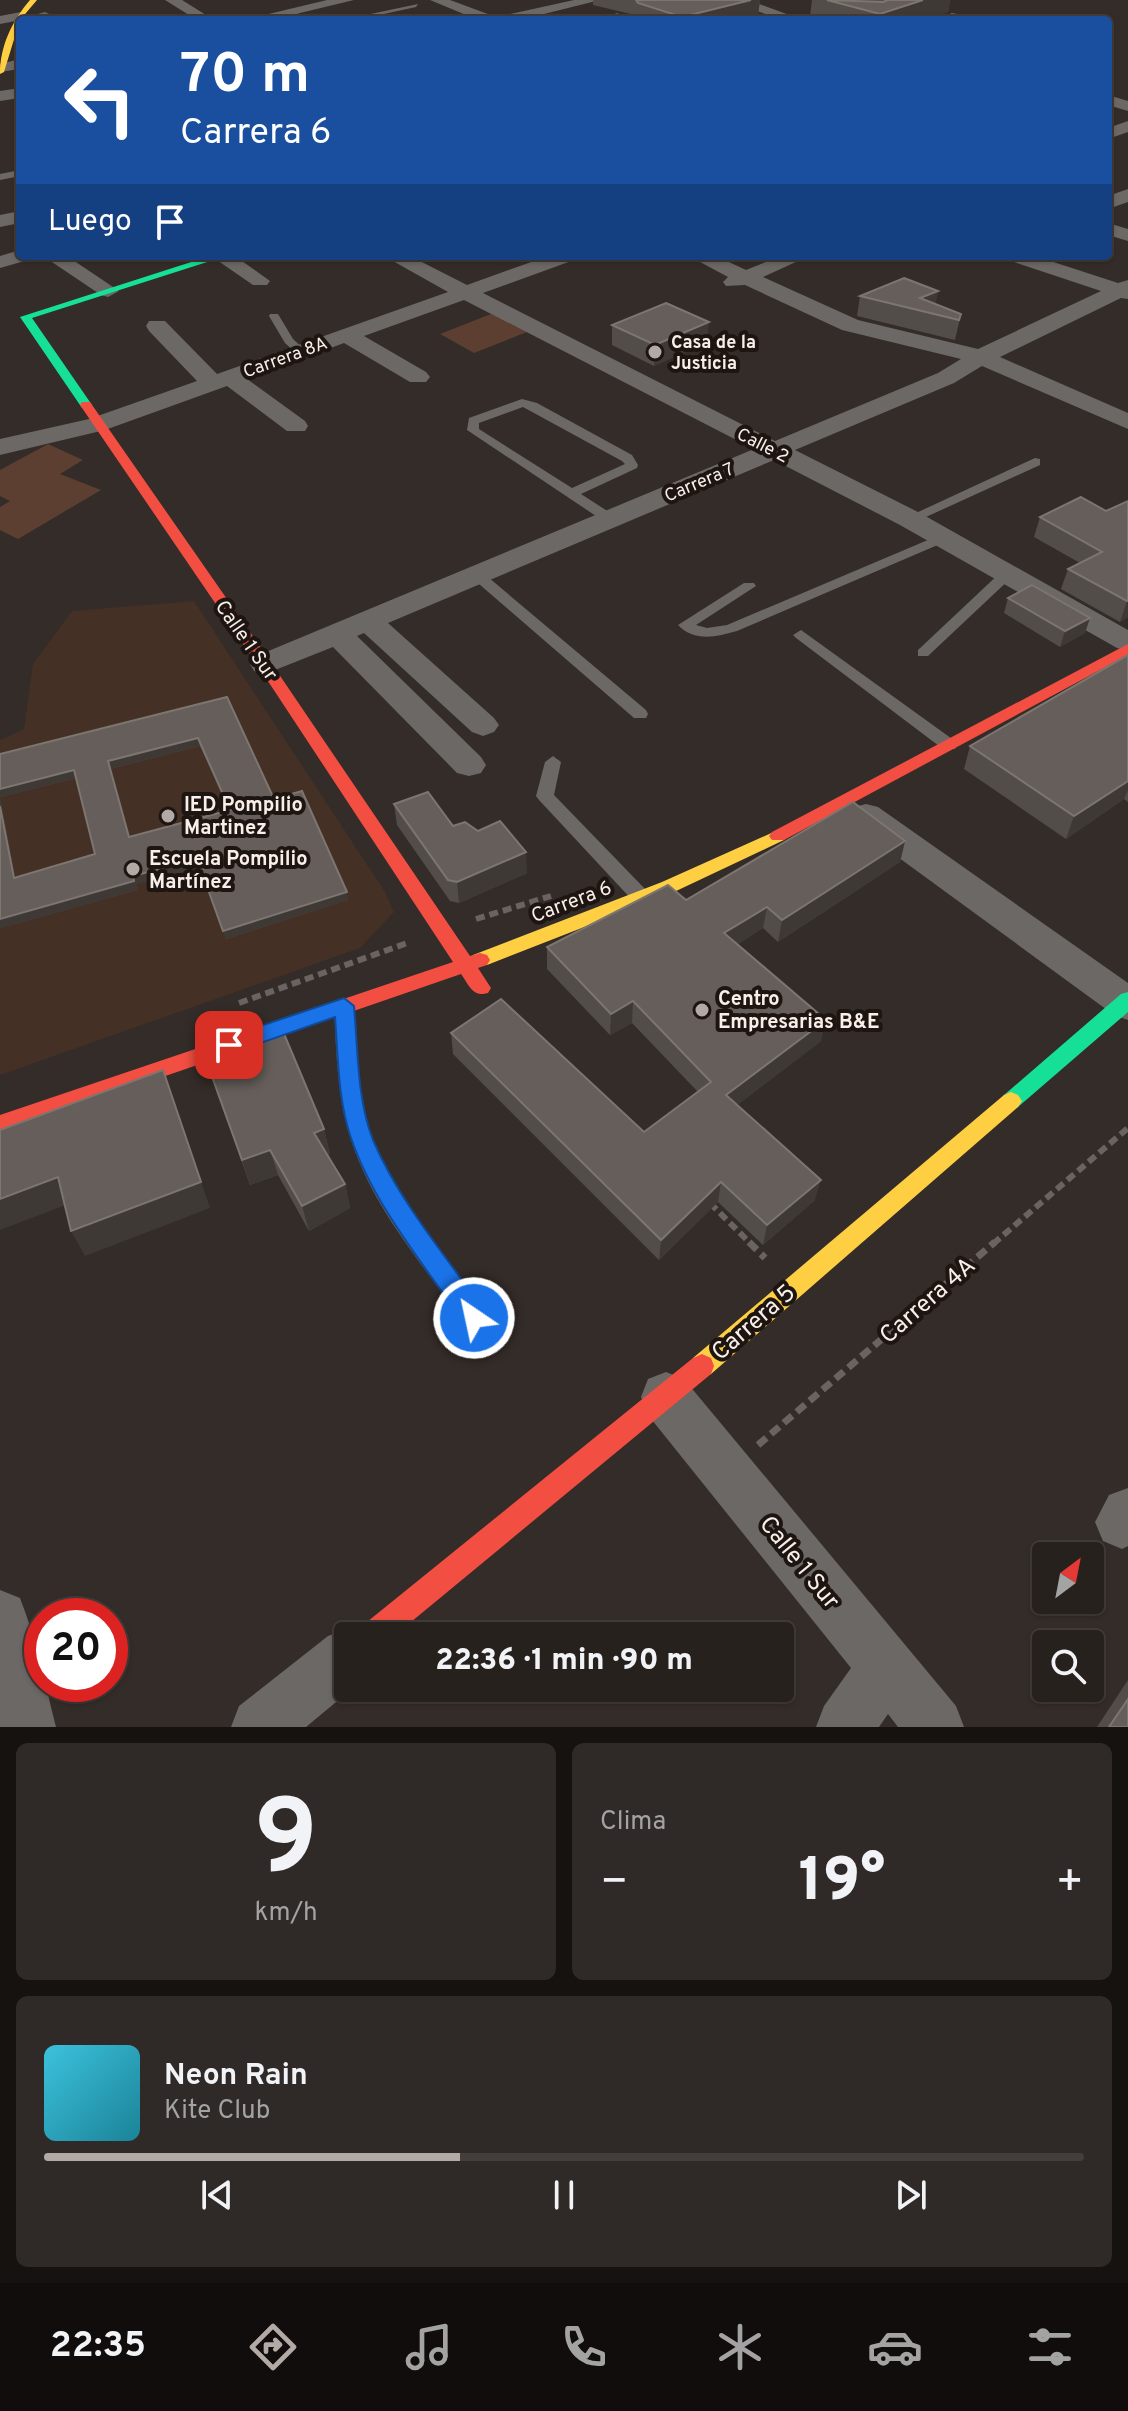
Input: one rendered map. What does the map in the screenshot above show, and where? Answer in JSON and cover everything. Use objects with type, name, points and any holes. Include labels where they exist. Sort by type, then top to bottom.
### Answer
[{"type":"street","points":[[172,0],[200,16]]},
{"type":"street","points":[[187,0],[215,16]]},
{"type":"street","points":[[437,0],[480,16]]},
{"type":"street","points":[[519,16],[593,0]]},
{"type":"street","points":[[734,0],[784,16]]},
{"type":"street","points":[[458,8],[482,3]]},
{"type":"street","points":[[298,16],[343,11]]},
{"type":"street","points":[[7,68],[16,45]]},
{"type":"street","points":[[59,260],[108,291],[208,260]]},
{"type":"street","points":[[227,260],[260,281]]},
{"type":"street","name":"Calle 2","points":[[402,260],[910,519],[1128,642]]},
{"type":"street","name":"Carrera 8A","points":[[0,447],[96,425],[549,260]]},
{"type":"street","points":[[684,260],[850,325],[981,357],[1128,422]]},
{"type":"street","points":[[706,260],[738,280],[946,378]]},
{"type":"street","points":[[738,280],[789,260]]},
{"type":"street","points":[[1028,260],[1125,290]]},
{"type":"street","name":"Carrera 7","points":[[265,664],[946,378],[981,357],[1125,290]]},
{"type":"street","name":"Calle 1 Sur","points":[[108,291],[25,317],[96,425],[265,664],[482,989]]},
{"type":"street","points":[[157,326],[222,380],[296,426]]},
{"type":"street","points":[[346,335],[418,377]]},
{"type":"street","points":[[913,364],[940,364],[945,360],[942,349]]},
{"type":"street","points":[[368,621],[483,725]]},
{"type":"street","points":[[337,634],[469,765]]},
{"type":"street","name":"Carrera 6","points":[[0,1124],[466,965],[641,897],[764,842],[845,801],[1128,649]]},
{"type":"street","points":[[845,801],[1127,1002]]},
{"type":"street","name":"Carrera 5","points":[[389,1622],[666,1397],[1127,1002]]},
{"type":"street","name":"Calle 1 Sur","points":[[666,1397],[935,1727]]},
{"type":"street","points":[[0,1618],[27,1727]]},
{"type":"street","points":[[260,1727],[334,1667]]},
{"type":"street","points":[[845,1727],[886,1667]]},
{"type":"lane","points":[[343,11],[400,0],[416,5],[365,16]]},
{"type":"lane","points":[[274,316],[289,341],[301,352]]},
{"type":"lane","points":[[573,493],[632,465],[627,458],[533,406],[522,403],[473,421],[473,430],[610,519]]},
{"type":"lane","points":[[910,519],[1035,462]]},
{"type":"lane","points":[[749,586],[685,625],[705,633],[732,628],[942,538]]},
{"type":"lane","points":[[923,653],[1007,574]]},
{"type":"lane","points":[[477,575],[640,714]]},
{"type":"lane","points":[[801,635],[949,745]]},
{"type":"lane","points":[[553,762],[545,796],[641,897]]},
{"type":"lane","points":[[344,1006],[352,1094],[361,1138],[392,1198],[474,1318]]},
{"type":"path","name":"Carrera 4A","points":[[727,1472],[1128,1128]]},
{"type":"path","points":[[706,1199],[793,1288]]},
{"type":"shaded area","points":[[491,314],[527,332],[474,353],[440,334]]},
{"type":"shaded area","points":[[48,444],[83,460],[60,474],[101,490],[18,539],[0,530],[0,507],[10,501],[0,496],[0,470]]},
{"type":"shaded area","name":"IED Pompilio Martinez","points":[[194,601],[385,892],[394,912],[360,948],[0,1075],[0,740],[24,729],[33,664],[72,611]]},
{"type":"building","points":[[636,0],[751,0],[686,16]]},
{"type":"building","points":[[827,0],[883,2],[923,0],[880,14]]},
{"type":"building","points":[[904,278],[938,291],[920,298],[961,314],[959,320],[860,296]]},
{"type":"building","points":[[666,303],[709,322],[655,345],[612,325]]},
{"type":"building","points":[[1081,497],[1106,511],[1128,501],[1128,601],[1068,569],[1102,552],[1040,517]]},
{"type":"building","points":[[1032,585],[1090,618],[1065,631],[1008,598]]},
{"type":"building","points":[[1128,655],[1128,781],[1074,816],[970,746]]},
{"type":"building","points":[[227,697],[274,799],[302,791],[347,892],[223,931],[197,859],[133,876],[134,881],[0,919],[0,806],[14,878],[95,854],[74,770],[0,789],[0,754]],"holes":[[[198,738],[230,810],[129,837],[108,761]]]},
{"type":"building","points":[[428,792],[453,826],[465,822],[478,831],[500,821],[526,852],[457,882],[448,880],[394,804]]},
{"type":"building","points":[[853,802],[905,841],[782,920],[767,907],[724,933],[826,1020],[726,1095],[821,1180],[767,1225],[721,1182],[661,1240],[451,1033],[501,999],[644,1132],[711,1082],[633,1001],[611,1014],[547,947],[668,885],[686,900]]},
{"type":"building","points":[[282,1029],[324,1129],[314,1133],[345,1184],[302,1206],[270,1150],[242,1160],[205,1057]]},
{"type":"building","points":[[163,1070],[201,1182],[71,1231],[58,1177],[0,1199],[0,1130]]},
{"type":"building","points":[[1128,1699],[1128,1727],[1109,1727]]},
{"type":"traffic: fast","points":[[86,405],[25,317],[208,260]]},
{"type":"traffic: fast","points":[[1011,1101],[1128,1000]]},
{"type":"traffic: slow","points":[[20,16],[34,0]]},
{"type":"traffic: slow","points":[[0,72],[16,22]]},
{"type":"traffic: slow","points":[[480,960],[668,887],[778,836]]},
{"type":"traffic: slow","points":[[702,1366],[1011,1101]]},
{"type":"traffic: jam","points":[[86,405],[265,664],[481,988]]},
{"type":"traffic: jam","points":[[778,836],[1128,649]]},
{"type":"traffic: jam","points":[[0,1124],[480,960]]},
{"type":"traffic: jam","points":[[389,1622],[702,1366]]},
{"type":"place","name":"Casa de la Justicia","points":[[655,352]]},
{"type":"place","name":"IED Pompilio Martinez","points":[[168,816]]},
{"type":"place","name":"Escuela Pompilio Martínez","points":[[133,869]]},
{"type":"place","name":"Centro Empresarias B&E","points":[[702,1010]]},
{"type":"route","points":[[229,1045],[344,1006],[352,1094],[361,1138],[392,1198],[474,1318]]}]
